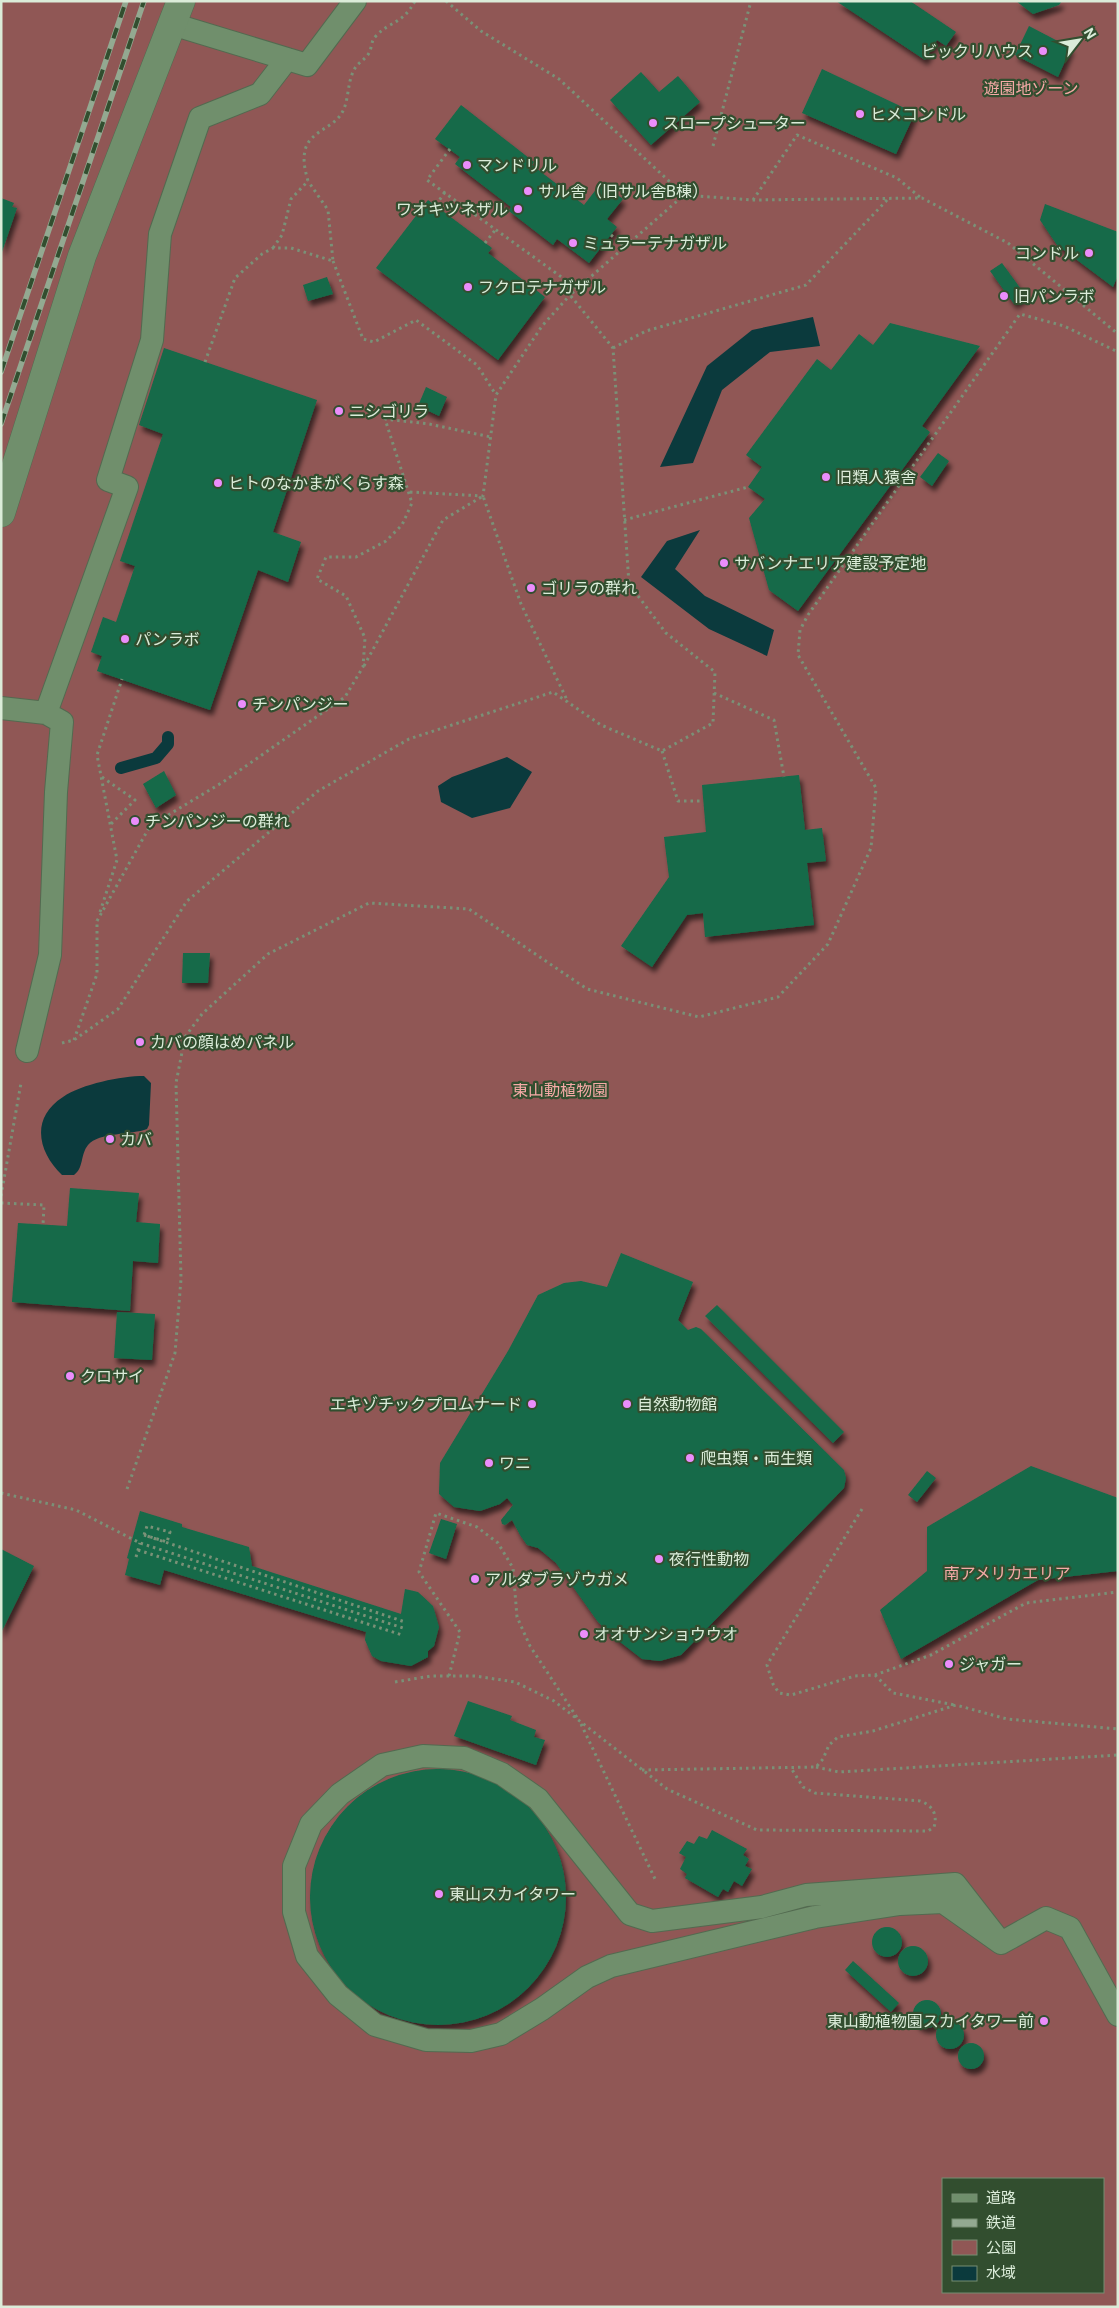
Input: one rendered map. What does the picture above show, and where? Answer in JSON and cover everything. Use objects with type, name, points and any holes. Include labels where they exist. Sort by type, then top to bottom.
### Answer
[{"type":"street","points":[[1,513],[82,256],[176,13]]},
{"type":"lane","points":[[176,13],[307,65],[355,1]]},
{"type":"lane","points":[[46,713],[127,487],[108,480],[152,340],[160,234],[200,118],[260,94],[288,59]]},
{"type":"lane","points":[[1,708],[46,713],[62,722],[56,792],[50,955],[27,1051]]},
{"type":"lane","points":[[423,1756],[464,1758],[502,1774],[538,1799],[630,1914],[652,1921],[762,1907],[806,1895],[955,1884],[1001,1943],[943,1902],[900,1904],[815,1917],[611,1966],[586,1977],[542,2009],[501,2034],[471,2041],[426,2040],[375,2025],[338,1995],[307,1956],[294,1912],[294,1866],[311,1824],[340,1794],[382,1765],[423,1756]]},
{"type":"lane","points":[[1001,1943],[1046,1918],[1070,1928],[1118,2015]]},
{"type":"path","points":[[415,1],[409,12],[401,20],[374,37],[368,55],[353,71],[347,91],[347,103],[339,117],[317,133],[306,147],[304,164],[308,181],[328,210],[333,261],[363,338],[374,342],[416,320],[477,365],[496,395]]},
{"type":"path","points":[[446,1],[481,31],[559,79],[684,195],[752,200],[922,198]]},
{"type":"path","points":[[714,146],[751,1]]},
{"type":"path","points":[[752,200],[798,135],[897,178],[922,198],[1008,243],[1118,334]]},
{"type":"path","points":[[450,149],[427,180],[578,289]]},
{"type":"path","points":[[205,362],[235,278],[262,254],[273,248],[282,235],[291,199],[308,181]]},
{"type":"path","points":[[436,205],[445,192]]},
{"type":"path","points":[[568,703],[521,604],[483,496],[496,395],[542,326],[570,295],[684,195]]},
{"type":"path","points":[[613,348],[646,331],[806,285],[890,198]]},
{"type":"path","points":[[486,243],[496,229]]},
{"type":"path","points":[[611,235],[626,247]]},
{"type":"path","points":[[273,248],[292,248],[333,261]]},
{"type":"path","points":[[570,295],[613,348],[629,584],[666,634],[715,672],[713,723],[662,751]]},
{"type":"path","points":[[127,1489],[175,1353],[181,1279],[176,1083],[185,1037],[202,1014],[268,954],[369,903],[469,909],[587,989],[699,1017],[778,997],[828,944],[871,848],[876,788],[798,655],[800,630],[808,615],[1020,314],[1064,326],[1118,352]]},
{"type":"path","points":[[363,667],[365,638],[346,596],[317,579],[326,557],[356,557],[386,541],[402,525],[412,502],[386,419],[429,424],[491,437]]},
{"type":"path","points":[[624,520],[748,487]]},
{"type":"path","points":[[410,492],[483,496]]},
{"type":"path","points":[[97,921],[150,826],[223,782],[345,697],[443,520],[483,496]]},
{"type":"path","points":[[74,1040],[98,974],[97,921],[117,860],[97,755],[122,679]]},
{"type":"path","points":[[1,1196],[27,1051],[74,1040],[118,1009],[187,901],[318,791],[408,739],[553,692],[601,725],[662,751],[678,801],[702,801]]},
{"type":"path","points":[[714,693],[774,720],[784,777]]},
{"type":"path","points":[[102,777],[135,800],[110,824]]},
{"type":"path","points":[[1,1203],[44,1205],[43,1225]]},
{"type":"path","points":[[1,1493],[76,1510],[140,1544],[403,1628]]},
{"type":"path","points":[[862,1509],[767,1665],[773,1684],[778,1692],[791,1695],[855,1676],[875,1675],[932,1655],[1026,1603],[1118,1592]]},
{"type":"path","points":[[449,1676],[460,1632],[419,1572],[436,1513],[477,1527],[498,1543],[513,1568],[517,1617],[520,1625],[530,1646],[580,1722],[656,1881]]},
{"type":"path","points":[[147,1526],[170,1532],[167,1542],[144,1535],[147,1526]]},
{"type":"path","points":[[144,1535],[405,1622]]},
{"type":"path","points":[[136,1556],[140,1544]]},
{"type":"path","points":[[138,1550],[402,1635]]},
{"type":"path","points":[[875,1675],[893,1693],[956,1705],[1007,1720],[1118,1729]]},
{"type":"path","points":[[395,1682],[431,1676],[475,1676],[515,1682],[554,1701],[667,1789],[757,1830],[928,1831],[934,1827],[936,1820],[935,1812],[929,1804],[920,1801],[815,1793],[803,1787],[791,1768]]},
{"type":"path","points":[[816,1767],[823,1758],[828,1745],[838,1737],[873,1731],[956,1705]]},
{"type":"path","points":[[642,1770],[816,1767],[839,1772],[1118,1756]]},
{"type":"green space","name":"東山動植物園","points":[[1,1],[1118,1],[1118,2307],[1,2307]]},
{"type":"water","points":[[813,317],[820,346],[770,352],[722,390],[693,463],[660,467],[707,366],[752,330]]},
{"type":"water","points":[[700,530],[675,569],[705,596],[774,630],[767,656],[709,629],[641,577],[667,541]]},
{"type":"water","points":[[507,757],[532,772],[510,808],[472,818],[441,802],[438,786],[452,777]]},
{"type":"water","points":[[144,1076],[151,1083],[149,1125],[147,1129],[108,1136],[93,1141],[88,1145],[77,1172],[74,1175],[62,1175],[47,1156],[41,1135],[42,1125],[52,1105],[80,1088],[113,1079]]},
{"type":"building","points":[[836,1],[910,1],[956,32],[946,46],[937,40],[925,60]]},
{"type":"building","points":[[1016,1],[1062,1],[1059,5],[1033,14]]},
{"type":"building","name":"ビックリハウス","points":[[1029,26],[1071,48],[1058,77],[1015,55]]},
{"type":"building","points":[[822,69],[915,113],[896,154],[802,113]]},
{"type":"building","name":"スロープシューター","points":[[641,72],[659,92],[678,76],[700,102],[651,145],[610,100]]},
{"type":"building","name":"サル舎（旧サル舎B棟）","points":[[461,105],[534,162],[532,165],[584,205],[601,183],[623,199],[607,219],[617,227],[589,263],[557,239],[553,245],[509,211],[511,207],[455,164],[460,157],[435,139]]},
{"type":"building","points":[[1,198],[14,203],[12,207],[17,208],[2,252]]},
{"type":"building","points":[[428,200],[492,248],[488,253],[545,297],[498,360],[376,268]]},
{"type":"building","points":[[1045,204],[1118,232],[1118,275],[1113,287],[1057,245],[1040,220]]},
{"type":"building","points":[[1002,263],[1026,296],[1014,304],[990,271]]},
{"type":"building","points":[[327,277],[333,294],[308,301],[303,285]]},
{"type":"building","name":"旧類人猿舎","points":[[890,323],[980,346],[922,426],[930,432],[798,611],[769,590],[749,518],[765,499],[748,487],[762,467],[746,455],[817,359],[831,370],[859,334],[873,345]]},
{"type":"building","name":"ヒトのなかまがくらす森","points":[[164,348],[317,400],[273,532],[301,542],[288,582],[258,570],[210,710],[97,671],[102,656],[91,652],[103,617],[116,622],[135,566],[120,561],[163,434],[139,425]]},
{"type":"building","points":[[426,387],[447,397],[439,416],[418,406]]},
{"type":"building","points":[[938,453],[949,461],[932,486],[920,477]]},
{"type":"building","points":[[164,771],[176,795],[156,808],[143,784]]},
{"type":"building","points":[[799,775],[805,830],[822,828],[826,861],[807,863],[814,925],[705,937],[703,913],[687,915],[652,967],[621,946],[669,877],[664,837],[706,832],[702,785]]},
{"type":"building","points":[[183,953],[210,953],[208,983],[182,983]]},
{"type":"building","points":[[70,1188],[139,1193],[136,1222],[160,1224],[158,1263],[133,1261],[130,1311],[12,1302],[18,1223],[67,1226]]},
{"type":"building","name":"自然動物館","points":[[621,1253],[693,1282],[678,1320],[688,1330],[696,1327],[701,1329],[844,1470],[846,1478],[844,1488],[681,1655],[660,1661],[642,1659],[615,1638],[598,1622],[556,1563],[538,1548],[527,1545],[512,1520],[505,1525],[502,1524],[501,1520],[513,1505],[507,1498],[500,1504],[480,1511],[454,1507],[439,1494],[440,1463],[508,1351],[538,1295],[564,1283],[581,1281],[607,1287]]},
{"type":"building","points":[[717,1305],[844,1432],[833,1443],[705,1316]]},
{"type":"building","points":[[117,1312],[155,1314],[152,1360],[114,1358]]},
{"type":"building","points":[[1031,1466],[1118,1498],[1118,1571],[1038,1580],[901,1659],[880,1610],[927,1571],[927,1527]]},
{"type":"building","points":[[927,1471],[936,1478],[917,1502],[908,1495]]},
{"type":"building","points":[[140,1511],[182,1524],[182,1527],[249,1547],[252,1566],[401,1614],[405,1589],[418,1592],[433,1606],[439,1627],[434,1646],[428,1651],[428,1657],[411,1666],[381,1661],[372,1656],[365,1640],[366,1632],[164,1570],[160,1585],[125,1575],[129,1559],[127,1558]]},
{"type":"building","points":[[441,1519],[457,1524],[446,1559],[429,1553]]},
{"type":"building","points":[[1,1549],[34,1566],[1,1633]]},
{"type":"building","points":[[468,1701],[512,1716],[510,1720],[536,1730],[534,1737],[545,1740],[536,1765],[454,1736]]},
{"type":"building","points":[[425,1769],[451,1769],[475,1774],[498,1784],[529,1806],[545,1826],[561,1860],[566,1884],[566,1910],[561,1934],[545,1968],[529,1988],[509,2004],[475,2020],[451,2025],[425,2025],[401,2020],[378,2010],[347,1988],[331,1968],[315,1934],[310,1910],[310,1884],[315,1860],[325,1837],[347,1806],[367,1790],[401,1774]]},
{"type":"building","points":[[712,1830],[747,1849],[743,1855],[749,1859],[745,1866],[752,1869],[742,1886],[734,1881],[728,1892],[723,1889],[718,1897],[685,1878],[687,1874],[680,1869],[686,1857],[679,1853],[687,1841],[694,1844],[699,1836],[707,1839]]},
{"type":"building","points":[[887,1927],[898,1931],[902,1942],[898,1953],[887,1957],[876,1953],[872,1942],[876,1931]]},
{"type":"building","points":[[913,1946],[919,1947],[927,1955],[927,1967],[919,1975],[913,1976],[907,1975],[899,1967],[898,1961],[899,1955],[907,1947]]},
{"type":"building","points":[[853,1961],[899,2003],[891,2012],[845,1970]]},
{"type":"building","points":[[927,2000],[937,2004],[941,2014],[937,2024],[927,2028],[917,2024],[913,2014],[917,2004]]},
{"type":"building","points":[[950,2021],[960,2025],[964,2035],[960,2045],[950,2049],[940,2045],[936,2035],[940,2025]]},
{"type":"building","points":[[971,2043],[980,2047],[984,2056],[980,2065],[971,2069],[962,2065],[958,2056],[962,2047]]},
{"type":"waterway","points":[[121,768],[156,758],[168,744],[168,737]]},
{"type":"railway","points":[[1,372],[126,1]]},
{"type":"railway","points":[[1,424],[144,1]]},
{"type":"place","name":"ビックリハウス","points":[[1043,51]]},
{"type":"place","name":"ヒメコンドル","points":[[860,114]]},
{"type":"place","name":"スロープシューター","points":[[653,123]]},
{"type":"place","name":"マンドリル","points":[[467,165]]},
{"type":"place","name":"サル舎（旧サル舎B棟）","points":[[528,191]]},
{"type":"place","name":"ワオキツネザル","points":[[518,209]]},
{"type":"place","name":"ミュラーテナガザル","points":[[573,243]]},
{"type":"place","name":"コンドル","points":[[1089,253]]},
{"type":"place","name":"フクロテナガザル","points":[[468,287]]},
{"type":"place","name":"旧パンラボ","points":[[1004,296]]},
{"type":"place","name":"ニシゴリラ","points":[[339,411]]},
{"type":"place","name":"旧類人猿舎","points":[[826,477]]},
{"type":"place","name":"ヒトのなかまがくらす森","points":[[218,483]]},
{"type":"place","name":"サバンナエリア建設予定地","points":[[724,563]]},
{"type":"place","name":"ゴリラの群れ","points":[[531,588]]},
{"type":"place","name":"パンラボ","points":[[125,639]]},
{"type":"place","name":"チンパンジー","points":[[242,704]]},
{"type":"place","name":"チンパンジーの群れ","points":[[135,821]]},
{"type":"place","name":"カバの顔はめパネル","points":[[140,1042]]},
{"type":"place","name":"カバ","points":[[110,1139]]},
{"type":"place","name":"クロサイ","points":[[70,1376]]},
{"type":"place","name":"エキゾチックプロムナード","points":[[532,1404]]},
{"type":"place","name":"自然動物館","points":[[627,1404]]},
{"type":"place","name":"爬虫類・両生類","points":[[690,1458]]},
{"type":"place","name":"ワニ","points":[[489,1463]]},
{"type":"place","name":"夜行性動物","points":[[659,1559]]},
{"type":"place","name":"アルダブラゾウガメ","points":[[475,1579]]},
{"type":"place","name":"オオサンショウウオ","points":[[584,1634]]},
{"type":"place","name":"ジャガー","points":[[949,1664]]},
{"type":"place","name":"東山スカイタワー","points":[[439,1894]]},
{"type":"place","name":"東山動植物園スカイタワー前","points":[[1044,2021]]},
{"type":"park label","name":"遊園地ゾーン","points":[[1031,88]]},
{"type":"park label","name":"南アメリカエリア","points":[[1007,1573]]}]
